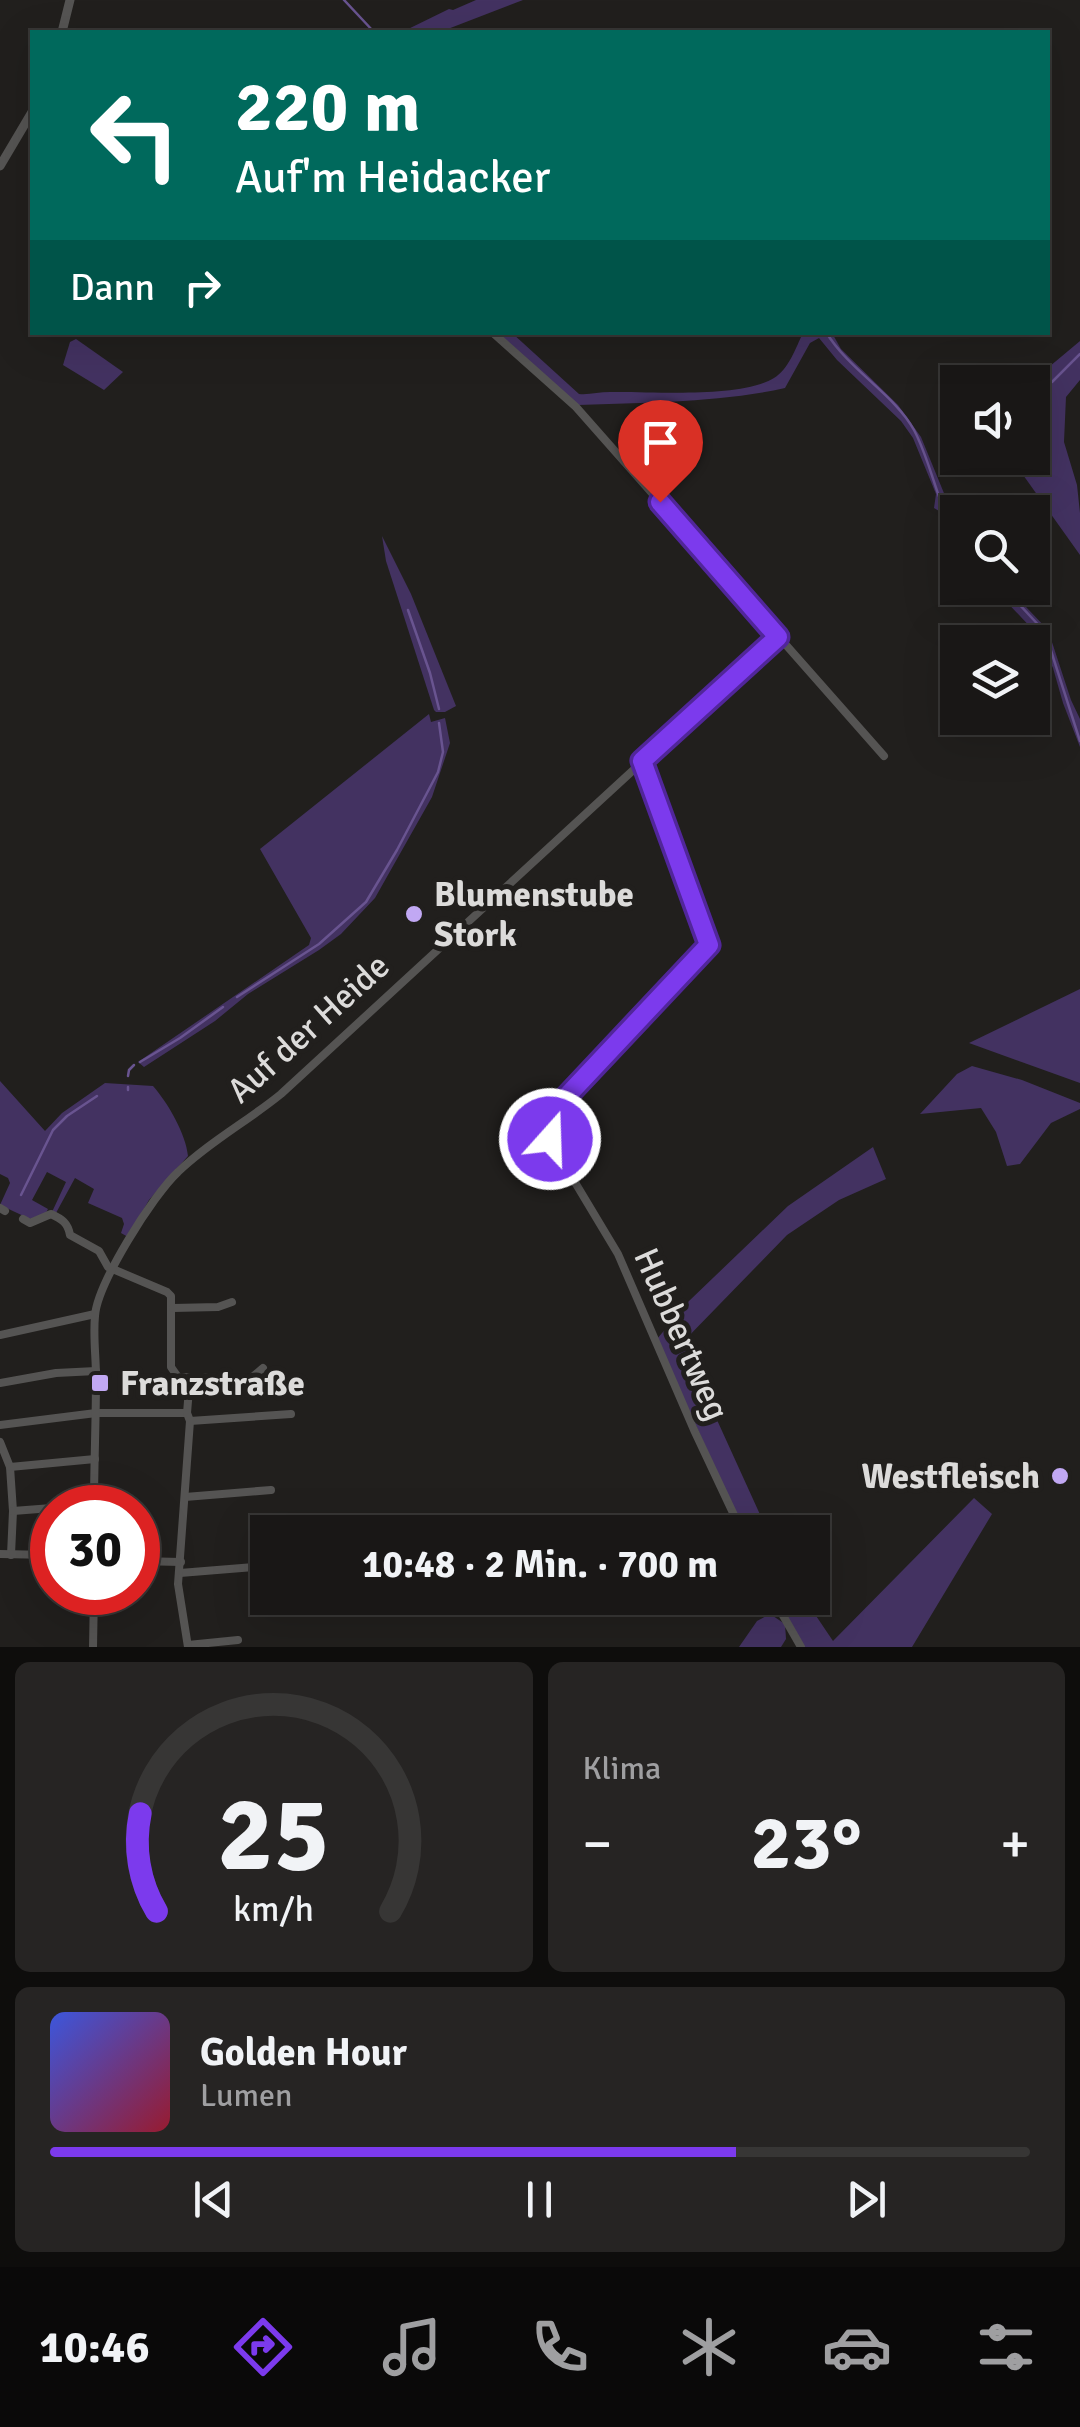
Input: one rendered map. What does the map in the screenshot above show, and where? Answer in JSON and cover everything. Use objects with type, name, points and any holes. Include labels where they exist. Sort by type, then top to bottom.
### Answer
[{"type":"street","points":[[63,30],[70,0]]},
{"type":"street","points":[[0,166],[30,115]]},
{"type":"street","points":[[495,335],[576,407],[884,756]]},
{"type":"street","name":"Auf der Heide","points":[[94,1314],[101,1292],[152,1202],[177,1172],[281,1094],[778,637]]},
{"type":"street","name":"Hubbertweg","points":[[642,761],[709,945],[550,1114],[546,1124],[634,1286],[687,1415],[734,1515]]},
{"type":"street","points":[[23,1218],[30,1222],[52,1214],[68,1226],[70,1235],[100,1251],[108,1267],[172,1296],[171,1367],[178,1377],[250,1378],[263,1368]]},
{"type":"street","points":[[173,1308],[218,1307],[232,1302]]},
{"type":"street","points":[[0,1334],[94,1314],[94,1485]]},
{"type":"street","points":[[0,1382],[96,1370]]},
{"type":"street","points":[[190,1377],[178,1584],[188,1646],[238,1640]]},
{"type":"street","points":[[0,1425],[96,1413],[188,1417],[291,1414]]},
{"type":"street","points":[[0,1442],[10,1467],[11,1555]]},
{"type":"street","points":[[10,1467],[94,1460]]},
{"type":"street","points":[[185,1497],[272,1490]]},
{"type":"street","points":[[12,1511],[30,1510]]},
{"type":"street","points":[[0,1554],[30,1555]]},
{"type":"street","points":[[160,1562],[181,1562]]},
{"type":"street","points":[[180,1573],[250,1567]]},
{"type":"street","points":[[93,1647],[94,1615]]},
{"type":"street","points":[[783,1615],[801,1647]]},
{"type":"shaded area","points":[[476,0],[523,0],[445,30],[406,30]]},
{"type":"shaded area","points":[[498,335],[514,335],[583,394],[718,391],[759,385],[784,369],[802,335],[833,335],[841,349],[898,405],[921,437],[945,495],[940,495],[940,513],[934,508],[936,494],[913,438],[819,338],[810,343],[785,388],[708,399],[578,405]]},
{"type":"shaded area","points":[[76,339],[123,372],[104,390],[63,365],[70,342]]},
{"type":"shaded area","points":[[1080,341],[1080,380],[1066,397],[1064,442],[1077,485],[1080,555],[1050,513],[1050,495],[1037,495],[1023,475],[1050,475],[1050,366]]},
{"type":"shaded area","points":[[382,536],[411,594],[456,706],[445,712],[434,710],[386,561]]},
{"type":"shaded area","points":[[1009,605],[1024,605],[1043,625],[1028,625]]},
{"type":"shaded area","points":[[1050,636],[1080,719],[1080,747],[1063,703],[1053,668]]},
{"type":"shaded area","points":[[429,714],[431,722],[445,718],[450,743],[432,797],[375,898],[341,934],[144,1067],[138,1062],[309,945],[311,938],[260,849]]},
{"type":"shaded area","points":[[1080,989],[1080,1083],[969,1043]]},
{"type":"shaded area","points":[[972,1066],[1080,1103],[1080,1109],[1051,1123],[1020,1164],[1007,1166],[996,1132],[981,1108],[920,1114],[957,1074]]},
{"type":"shaded area","points":[[0,1081],[45,1131],[62,1113],[105,1083],[153,1086],[175,1119],[188,1156],[149,1200],[128,1237],[121,1233],[122,1218],[88,1203],[94,1189],[75,1178],[56,1213],[52,1212],[66,1182],[47,1172],[32,1200],[48,1209],[30,1219],[0,1205],[10,1183],[0,1174]]},
{"type":"shaded area","points":[[873,1147],[886,1179],[839,1200],[787,1235],[682,1343],[760,1515],[736,1515],[657,1339],[689,1301],[788,1206]]},
{"type":"shaded area","points":[[974,1498],[992,1514],[912,1647],[803,1647],[785,1615],[815,1615],[833,1641]]},
{"type":"shaded area","points":[[772,1615],[785,1624],[786,1639],[781,1647],[739,1647],[757,1621]]},
{"type":"waterway","points":[[344,0],[372,30]]},
{"type":"waterway","points":[[828,335],[906,417],[940,498]]},
{"type":"waterway","points":[[1050,383],[1080,354]]},
{"type":"waterway","points":[[1020,605],[1045,632],[1080,741]]},
{"type":"waterway","points":[[408,610],[439,709]]},
{"type":"waterway","points":[[237,997],[319,944],[366,902],[438,772],[443,752],[439,723]]},
{"type":"waterway","points":[[140,1062],[223,1007]]},
{"type":"waterway","points":[[128,1076],[134,1065]]},
{"type":"waterway","points":[[21,1195],[53,1130],[97,1096]]},
{"type":"place","name":"Blumenstube Stork","points":[[414,914]]},
{"type":"place","name":"Franzstraße","points":[[100,1383]]},
{"type":"place","name":"Westfleisch","points":[[1060,1476]]},
{"type":"route","points":[[550,1139],[546,1124],[563,1098],[709,945],[642,761],[778,637],[660,502]]}]
